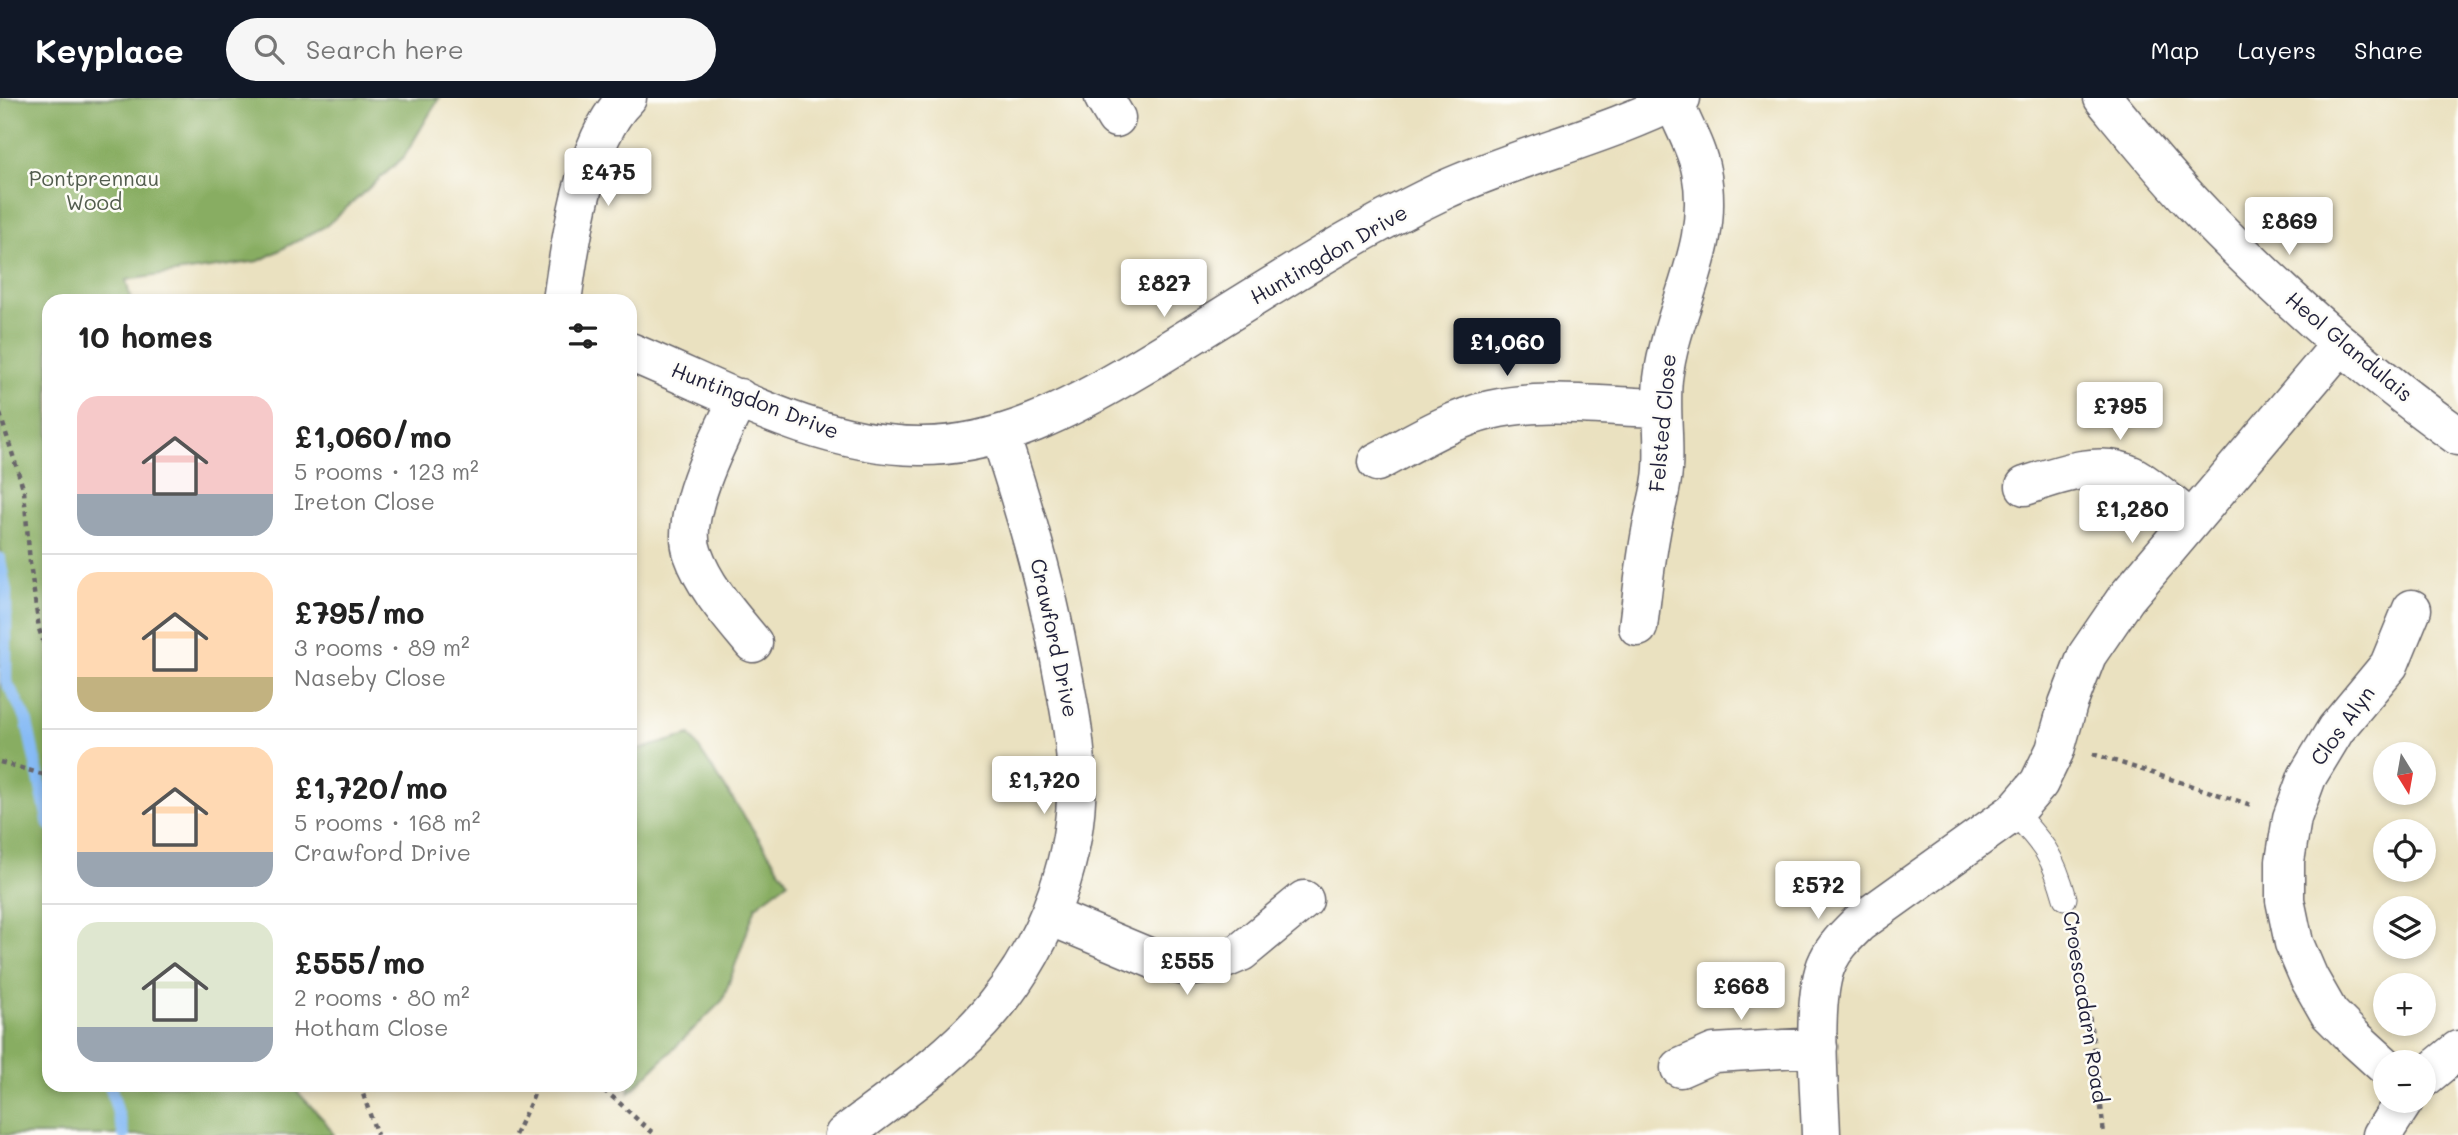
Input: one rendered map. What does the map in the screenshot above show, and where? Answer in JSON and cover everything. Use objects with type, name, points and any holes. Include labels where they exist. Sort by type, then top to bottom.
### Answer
[{"type":"street","points":[[563,294],[579,202],[601,135],[614,111],[627,98]]},
{"type":"street","name":"Heol Glandulais","points":[[2103,98],[2202,214],[2266,277],[2341,344],[2458,436]]},
{"type":"street","name":"Felsted Close","points":[[1638,627],[1647,554],[1663,471],[1663,380],[1670,342],[1697,263],[1704,223],[1701,169],[1677,100]]},
{"type":"street","name":"Huntingdon Drive","points":[[637,355],[838,436],[878,443],[920,446],[962,444],[1000,435],[1050,417],[1104,389],[1357,236],[1445,190],[1677,100]]},
{"type":"street","points":[[1821,1135],[1818,995],[1826,963],[1840,941],[1859,923],[2014,812],[2039,783],[2057,743],[2068,704],[2087,655],[2126,598],[2341,344]]},
{"type":"street","points":[[739,398],[694,501],[690,526],[692,552],[702,574],[753,643]]},
{"type":"street","points":[[1377,462],[1446,425],[1490,411],[1562,403],[1662,408]]},
{"type":"street","name":"Crawford Drive","points":[[844,1135],[954,1049],[993,1009],[1021,970],[1050,916],[1065,874],[1076,802],[1074,742],[1053,624],[1032,534],[1000,435]]},
{"type":"street","points":[[2025,486],[2073,471],[2107,470],[2130,474],[2191,520]]},
{"type":"street","name":"Clos Alyn","points":[[2373,1055],[2329,1013],[2309,978],[2294,943],[2285,900],[2285,860],[2292,818],[2307,777],[2336,729],[2389,665],[2412,609]]},
{"type":"street","points":[[1050,916],[1153,959],[1189,967],[1213,964],[1241,952],[1304,900]]},
{"type":"street","points":[[1680,1068],[1714,1053],[1818,1047]]},
{"type":"street","points":[[2436,1068],[2458,1050]]},
{"type":"street","points":[[2382,1135],[2396,1113]]},
{"type":"lane","name":"Croescadarn Road","points":[[2014,812],[2047,849],[2065,898]]},
{"type":"path","points":[[0,414],[24,491],[30,563],[42,638]]},
{"type":"path","points":[[2057,743],[2292,818]]},
{"type":"path","points":[[0,762],[42,774]]},
{"type":"path","name":"Croescadarn Road","points":[[2065,898],[2072,909],[2085,986],[2104,1135]]},
{"type":"path","points":[[362,1092],[377,1135]]},
{"type":"path","points":[[515,1135],[534,1092]]},
{"type":"path","points":[[607,1092],[635,1120],[656,1135]]},
{"type":"green space","name":"Pontprennau Wood","points":[[0,98],[439,98],[404,157],[326,226],[259,261],[126,280],[129,294],[42,294],[42,1092],[298,1092],[334,1135],[0,1135]]},
{"type":"green space","points":[[690,735],[788,882],[756,906],[723,1000],[637,1085],[637,750]]},
{"type":"waterway","points":[[0,559],[6,591],[6,681],[26,718],[42,792]]},
{"type":"waterway","points":[[112,1092],[124,1135]]}]
